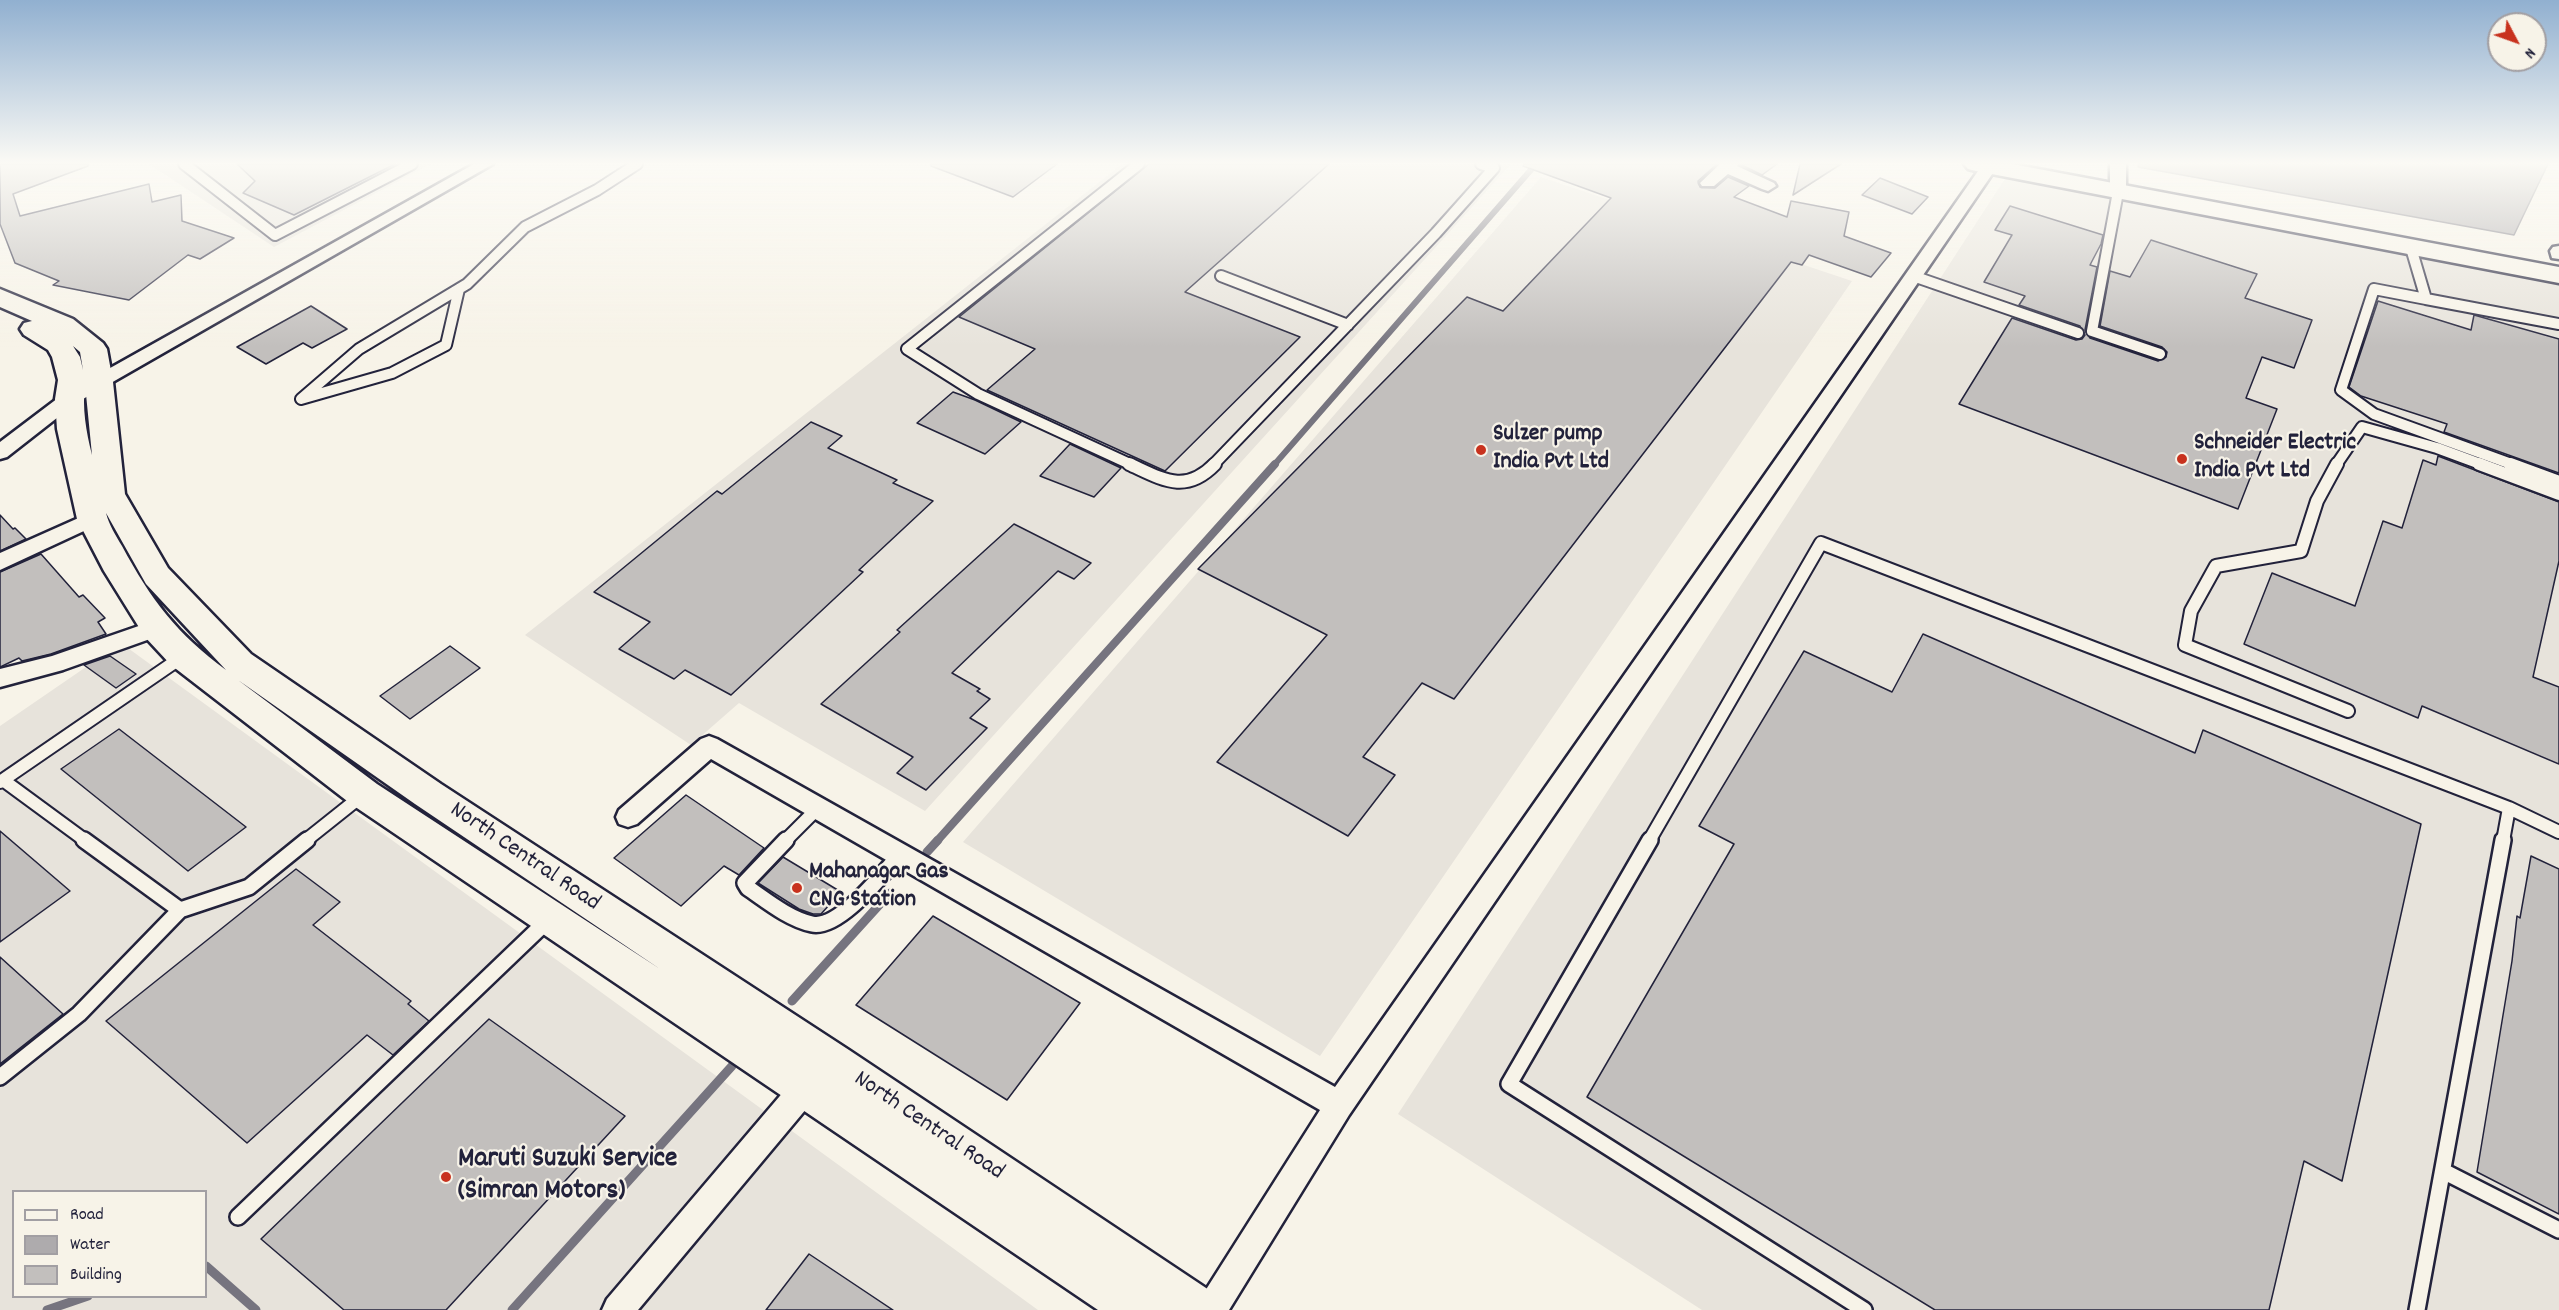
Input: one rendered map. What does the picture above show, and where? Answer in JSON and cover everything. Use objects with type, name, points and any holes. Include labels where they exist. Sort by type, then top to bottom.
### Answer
[{"type":"main road","points":[[2318,225],[2411,248],[2559,259]]},
{"type":"main road","points":[[2379,225],[2559,259]]},
{"type":"main road","name":"North Central Road","points":[[0,297],[64,325],[93,349],[72,429],[92,519],[115,563],[156,627],[183,656],[364,794],[549,919],[771,1065],[817,1074]]},
{"type":"main road","name":"North Central Road","points":[[0,317],[40,332],[58,344],[66,357],[72,380],[84,390],[110,494],[157,576],[239,663],[428,794],[817,1074],[1123,1290],[1199,1310]]},
{"type":"street","points":[[0,452],[84,390],[377,225]]},
{"type":"street","points":[[1211,1310],[1339,1105],[1946,225]]},
{"type":"street","points":[[0,562],[92,519]]},
{"type":"street","points":[[0,678],[55,664],[156,627]]},
{"type":"street","points":[[0,694],[55,664]]},
{"type":"street","points":[[628,817],[709,746],[1339,1105]]},
{"type":"street","points":[[618,1310],[817,1074]]},
{"type":"lane","points":[[263,225],[276,235],[295,225]]},
{"type":"lane","points":[[459,289],[446,345],[392,373],[301,399],[359,349],[467,284],[530,225]]},
{"type":"lane","points":[[1062,225],[907,349],[978,394],[1170,483],[1202,477],[1441,225]]},
{"type":"lane","points":[[2110,225],[2092,331],[2160,354]]},
{"type":"lane","points":[[2411,248],[2426,299]]},
{"type":"lane","points":[[1221,276],[1348,325]]},
{"type":"lane","points":[[1913,276],[2078,333]]},
{"type":"lane","points":[[2559,324],[2374,289],[2341,390],[2374,414],[2559,482]]},
{"type":"lane","points":[[2348,711],[2185,645],[2190,610],[2216,566],[2301,551],[2306,523],[2326,479],[2362,427],[2437,448],[2559,494]]},
{"type":"lane","points":[[1864,1310],[1509,1084],[1821,543],[2509,808],[2559,832]]},
{"type":"lane","points":[[180,910],[2,781],[183,656]]},
{"type":"lane","points":[[0,1077],[79,1014],[180,910],[249,888],[364,794]]},
{"type":"lane","points":[[818,808],[750,876],[745,883],[748,888],[787,912],[820,926],[836,918],[900,855]]},
{"type":"lane","points":[[2417,1310],[2509,808]]},
{"type":"lane","points":[[238,1217],[549,919]]},
{"type":"lane","points":[[2443,1171],[2559,1230]]},
{"type":"shaded area","points":[[241,225],[315,225],[274,247]]},
{"type":"shaded area","points":[[1045,225],[1456,225],[925,811],[739,703],[691,745],[525,635]]},
{"type":"shaded area","points":[[1499,225],[1685,225],[1852,281],[1320,1056],[963,842]]},
{"type":"shaded area","points":[[1975,225],[2252,225],[2559,285],[2559,1310],[1702,1310],[1398,1114]]},
{"type":"shaded area","points":[[121,643],[1038,1310],[0,1310],[0,726]]},
{"type":"water","points":[[2459,225],[2519,225],[2514,235]]},
{"type":"building","points":[[0,225],[195,225],[234,238],[200,259],[188,255],[129,300],[53,285],[59,281],[15,263]]},
{"type":"building","points":[[1073,225],[1260,225],[1185,292],[1300,337],[1165,471],[987,390],[1035,349],[959,317]]},
{"type":"building","name":"Sulzer pump India Pvt Ltd","points":[[1585,225],[1846,225],[1844,236],[1891,253],[1871,277],[1809,255],[1802,265],[1791,262],[1454,699],[1422,683],[1363,757],[1395,775],[1348,836],[1217,762],[1327,635],[1198,569],[1467,297],[1503,311]]},
{"type":"building","points":[[1998,225],[2071,225],[2103,235],[2090,265],[2097,267],[2085,330],[2090,338],[2158,361],[2166,357],[2167,352],[2162,347],[2100,326],[2110,271],[2130,277],[2151,240],[2257,274],[2245,298],[2312,320],[2294,368],[2262,357],[2246,398],[2277,409],[2238,509],[1959,404],[2012,318],[2076,340],[2082,339],[2085,335],[2080,326],[2019,305],[2025,296],[1984,282],[2012,235],[1995,230]]},
{"type":"building","points":[[2378,301],[2471,330],[2474,315],[2559,339],[2559,473],[2444,432],[2447,424],[2361,396],[2349,387]]},
{"type":"building","points":[[311,306],[347,329],[312,348],[303,343],[266,364],[237,347]]},
{"type":"building","points":[[953,392],[1021,422],[985,454],[917,423]]},
{"type":"building","points":[[811,422],[842,436],[828,448],[897,480],[893,483],[933,501],[859,570],[863,572],[731,695],[685,670],[674,679],[619,649],[650,622],[594,592],[717,491],[722,494]]},
{"type":"building","points":[[1070,444],[1121,468],[1094,497],[1040,476]]},
{"type":"building","points":[[2438,456],[2559,502],[2559,561],[2533,677],[2559,687],[2559,764],[2422,706],[2418,718],[2244,644],[2272,573],[2355,606],[2383,521],[2402,528],[2423,460],[2436,465]]},
{"type":"building","points":[[0,515],[26,539],[0,551]]},
{"type":"building","points":[[1014,524],[1091,563],[1074,579],[1058,571],[952,673],[980,689],[977,691],[990,699],[970,718],[987,728],[926,790],[897,773],[913,757],[821,704],[900,632],[897,630]]},
{"type":"building","points":[[41,554],[79,597],[83,595],[105,618],[98,622],[106,634],[51,654],[22,661],[19,658],[0,667],[0,572]]},
{"type":"building","points":[[1923,634],[2195,753],[2203,730],[2421,824],[2342,1181],[2304,1161],[2269,1310],[1935,1310],[1587,1097],[1734,844],[1699,826],[1804,651],[1892,692]]},
{"type":"building","points":[[450,646],[480,668],[410,719],[380,696]]},
{"type":"building","points":[[110,656],[136,674],[116,688],[84,665]]},
{"type":"building","points":[[119,729],[246,827],[188,871],[61,769]]},
{"type":"building","points":[[686,795],[764,848],[739,875],[724,866],[681,906],[614,858]]},
{"type":"building","points":[[0,831],[70,891],[0,942]]},
{"type":"building","points":[[2531,856],[2559,869],[2559,1214],[2477,1172],[2512,961],[2517,916],[2520,918]]},
{"type":"building","name":"Mahanagar Gas CNG Station","points":[[783,857],[841,892],[821,914],[799,909],[758,883]]},
{"type":"building","points":[[296,869],[340,902],[313,925],[411,1001],[408,1004],[429,1021],[393,1055],[367,1035],[247,1143],[106,1021]]},
{"type":"building","points":[[933,916],[1080,1003],[1007,1100],[856,1005]]},
{"type":"building","points":[[0,957],[63,1014],[0,1064]]},
{"type":"building","name":"Maruti Suzuki Service (Simran Motors)","points":[[489,1019],[625,1116],[446,1310],[344,1310],[261,1239]]},
{"type":"building","points":[[809,1254],[893,1310],[766,1310]]},
{"type":"waterway","points":[[1274,465],[1483,225]]},
{"type":"waterway","points":[[937,841],[1275,464]]},
{"type":"waterway","points":[[927,852],[938,840]]},
{"type":"waterway","points":[[792,1001],[890,893]]},
{"type":"waterway","points":[[512,1310],[732,1066]]},
{"type":"waterway","points":[[207,1267],[256,1310]]},
{"type":"waterway","points":[[47,1310],[82,1298]]},
{"type":"place","name":"Sulzer pump India Pvt Ltd","points":[[1481,450]]},
{"type":"place","name":"Schneider Electric India Pvt Ltd","points":[[2182,459]]},
{"type":"place","name":"Mahanagar Gas CNG Station","points":[[797,888]]},
{"type":"place","name":"Maruti Suzuki Service (Simran Motors)","points":[[446,1177]]}]
